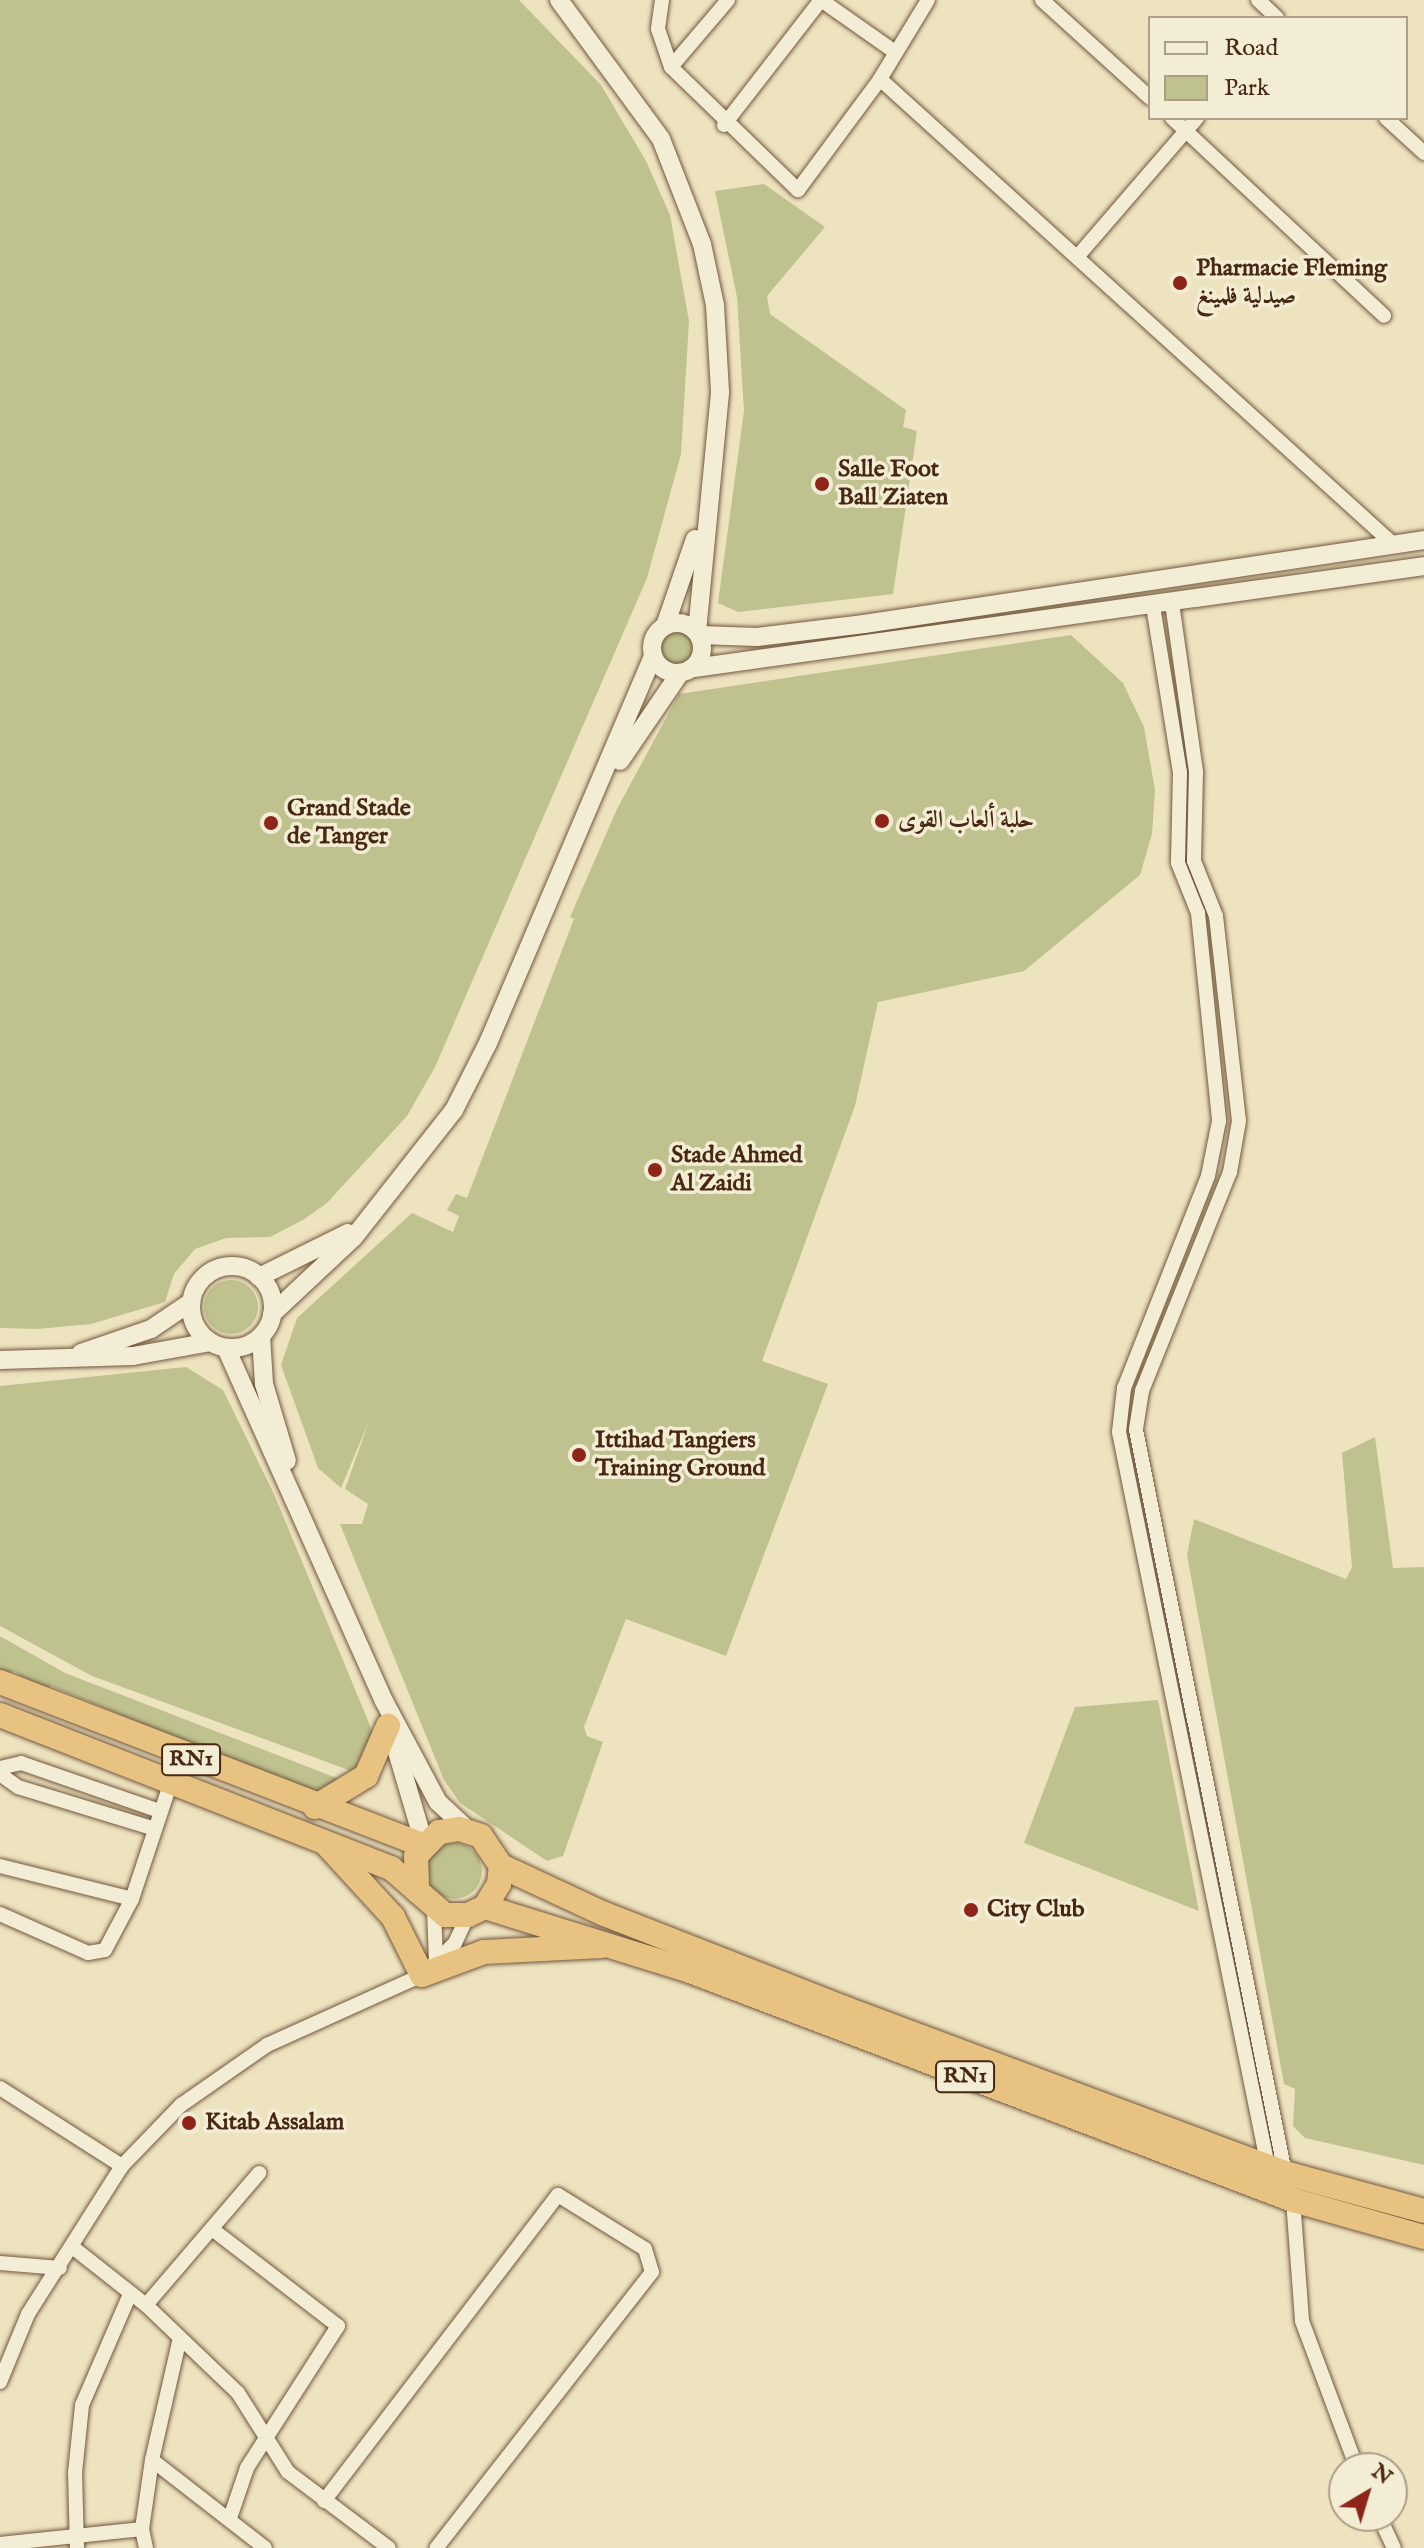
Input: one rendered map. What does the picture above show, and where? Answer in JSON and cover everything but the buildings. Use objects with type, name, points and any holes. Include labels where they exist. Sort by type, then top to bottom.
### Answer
[{"type":"highway","name":"RN1","points":[[0,1682],[315,1807],[423,1844]]},
{"type":"highway","name":"RN1","points":[[0,1715],[172,1779],[391,1868],[434,1910],[476,1911],[612,1945],[1293,2200],[1424,2237]]},
{"type":"highway","points":[[315,1807],[366,1776],[388,1726]]},
{"type":"highway","points":[[417,1891],[413,1867],[423,1844],[449,1829],[468,1830]]},
{"type":"highway","name":"RN1","points":[[468,1830],[491,1845],[501,1866],[631,1925],[1277,2169],[1424,2211]]},
{"type":"highway","points":[[321,1839],[393,1917],[429,1968],[484,1952],[612,1945]]},
{"type":"highway","points":[[476,1911],[499,1884],[501,1866]]},
{"type":"street","points":[[547,0],[562,5],[661,139],[702,244],[715,305],[720,393],[703,518],[698,633],[702,654],[602,781]]},
{"type":"street","points":[[662,0],[658,29],[671,67],[724,125],[786,183],[804,189],[880,79],[928,0]]},
{"type":"street","points":[[671,67],[728,0]]},
{"type":"street","points":[[724,125],[821,0],[895,52]]},
{"type":"street","points":[[1042,0],[1148,96]]},
{"type":"street","points":[[1258,0],[1275,16]]},
{"type":"street","points":[[880,79],[1393,544]]},
{"type":"street","points":[[1174,120],[1384,316]]},
{"type":"street","points":[[1077,257],[1195,120]]},
{"type":"street","points":[[1388,120],[1424,153]]},
{"type":"street","points":[[289,1484],[264,1384],[261,1336],[272,1314],[361,1226],[454,1110],[602,781],[653,656],[652,642],[665,626],[703,518]]},
{"type":"street","points":[[665,626],[685,624],[698,633],[757,637],[864,624],[1424,540]]},
{"type":"street","points":[[653,656],[661,667],[687,670],[1424,566]]},
{"type":"street","points":[[1162,604],[1196,772],[1194,861],[1216,916],[1239,1121],[1230,1172],[1142,1391],[1136,1430],[1277,2169]]},
{"type":"street","points":[[361,1226],[259,1277],[221,1268],[199,1282],[191,1302],[195,1325],[218,1345],[289,1484],[384,1701],[438,1802],[468,1830]]},
{"type":"street","points":[[259,1277],[270,1294],[272,1314]]},
{"type":"street","points":[[75,1356],[151,1329],[191,1302]]},
{"type":"street","points":[[0,1360],[133,1356],[261,1336]]},
{"type":"street","points":[[384,1701],[388,1726],[423,1844]]},
{"type":"street","points":[[0,1768],[21,1763],[157,1810]]},
{"type":"street","points":[[0,1774],[18,1787],[152,1828]]},
{"type":"street","points":[[0,1914],[98,1954],[112,1942],[132,1899],[157,1810],[172,1779]]},
{"type":"street","points":[[0,1866],[132,1899]]},
{"type":"street","points":[[429,1968],[434,1910]]},
{"type":"street","points":[[0,2382],[28,2314],[75,2249],[122,2166],[181,2105],[233,2065],[429,1968],[455,1943],[476,1911]]},
{"type":"street","points":[[0,2088],[122,2166]]},
{"type":"street","points":[[146,2305],[259,2173]]},
{"type":"street","points":[[324,2501],[558,2195],[645,2249],[652,2272],[436,2548]]},
{"type":"street","points":[[1293,2200],[1302,2321],[1351,2452]]},
{"type":"street","points":[[212,2229],[338,2326],[265,2439],[230,2518]]},
{"type":"street","points":[[75,2249],[146,2305],[179,2342],[238,2393],[288,2472],[389,2548]]},
{"type":"street","points":[[0,2263],[60,2268]]},
{"type":"street","points":[[77,2541],[82,2405],[130,2294]]},
{"type":"street","points":[[146,2548],[142,2529],[152,2460],[179,2342]]},
{"type":"street","points":[[152,2460],[265,2548]]},
{"type":"street","points":[[0,2544],[77,2541],[142,2529]]},
{"type":"green space","name":"Grand Stade de Tanger","points":[[0,0],[519,0],[601,85],[646,161],[670,215],[689,321],[681,454],[647,578],[435,1067],[407,1116],[327,1203],[303,1220],[270,1237],[226,1238],[195,1249],[174,1274],[165,1302],[91,1324],[37,1329],[0,1328]]},
{"type":"green space","name":"Salle Foot Ball Ziaten","points":[[764,184],[825,227],[767,296],[770,314],[906,410],[903,427],[917,431],[893,594],[738,612],[718,603],[744,411],[737,297],[715,191]]},
{"type":"green space","points":[[677,630],[691,635],[696,649],[691,663],[677,668],[663,663],[658,649],[663,635]]},
{"type":"green space","points":[[1071,635],[1123,683],[1144,727],[1155,790],[1152,834],[1140,875],[1024,971],[878,1002],[855,1106],[762,1361],[828,1384],[726,1656],[626,1619],[584,1727],[587,1736],[603,1742],[563,1856],[547,1861],[460,1803],[444,1780],[340,1524],[362,1524],[368,1504],[345,1489],[369,1421],[341,1488],[318,1468],[281,1365],[297,1318],[412,1213],[453,1232],[459,1216],[447,1210],[456,1194],[467,1198],[574,919],[570,917],[617,809],[679,694]]},
{"type":"green space","points":[[231,1280],[250,1288],[258,1307],[250,1326],[231,1334],[212,1326],[204,1307],[212,1288]]},
{"type":"green space","points":[[186,1367],[223,1390],[274,1494],[374,1735],[354,1772],[92,1676],[0,1626],[0,1386]]},
{"type":"green space","points":[[1375,1437],[1393,1568],[1424,1567],[1424,2165],[1305,2138],[1293,2126],[1295,2089],[1284,2084],[1187,1555],[1194,1519],[1346,1579],[1352,1567],[1342,1453]]},
{"type":"green space","points":[[0,1636],[65,1673],[342,1780],[316,1795],[51,1686],[47,1690],[13,1671],[6,1678],[0,1675]]},
{"type":"green space","points":[[1158,1700],[1199,1911],[1024,1843],[1075,1707]]},
{"type":"green space","points":[[454,1843],[474,1851],[482,1871],[474,1891],[454,1899],[434,1891],[426,1871],[434,1851]]},
{"type":"place","name":"Pharmacie Fleming صيدلية فلمينغ","points":[[1180,283]]},
{"type":"place","name":"Salle Foot Ball Ziaten","points":[[822,484]]},
{"type":"place","name":"حلبة ألعاب القوى","points":[[882,821]]},
{"type":"place","name":"Grand Stade de Tanger","points":[[271,823]]},
{"type":"place","name":"Stade Ahmed Al Zaidi","points":[[655,1170]]},
{"type":"place","name":"Ittihad Tangiers Training Ground","points":[[579,1455]]},
{"type":"place","name":"City Club","points":[[971,1910]]},
{"type":"place","name":"Kitab Assalam","points":[[189,2123]]}]
